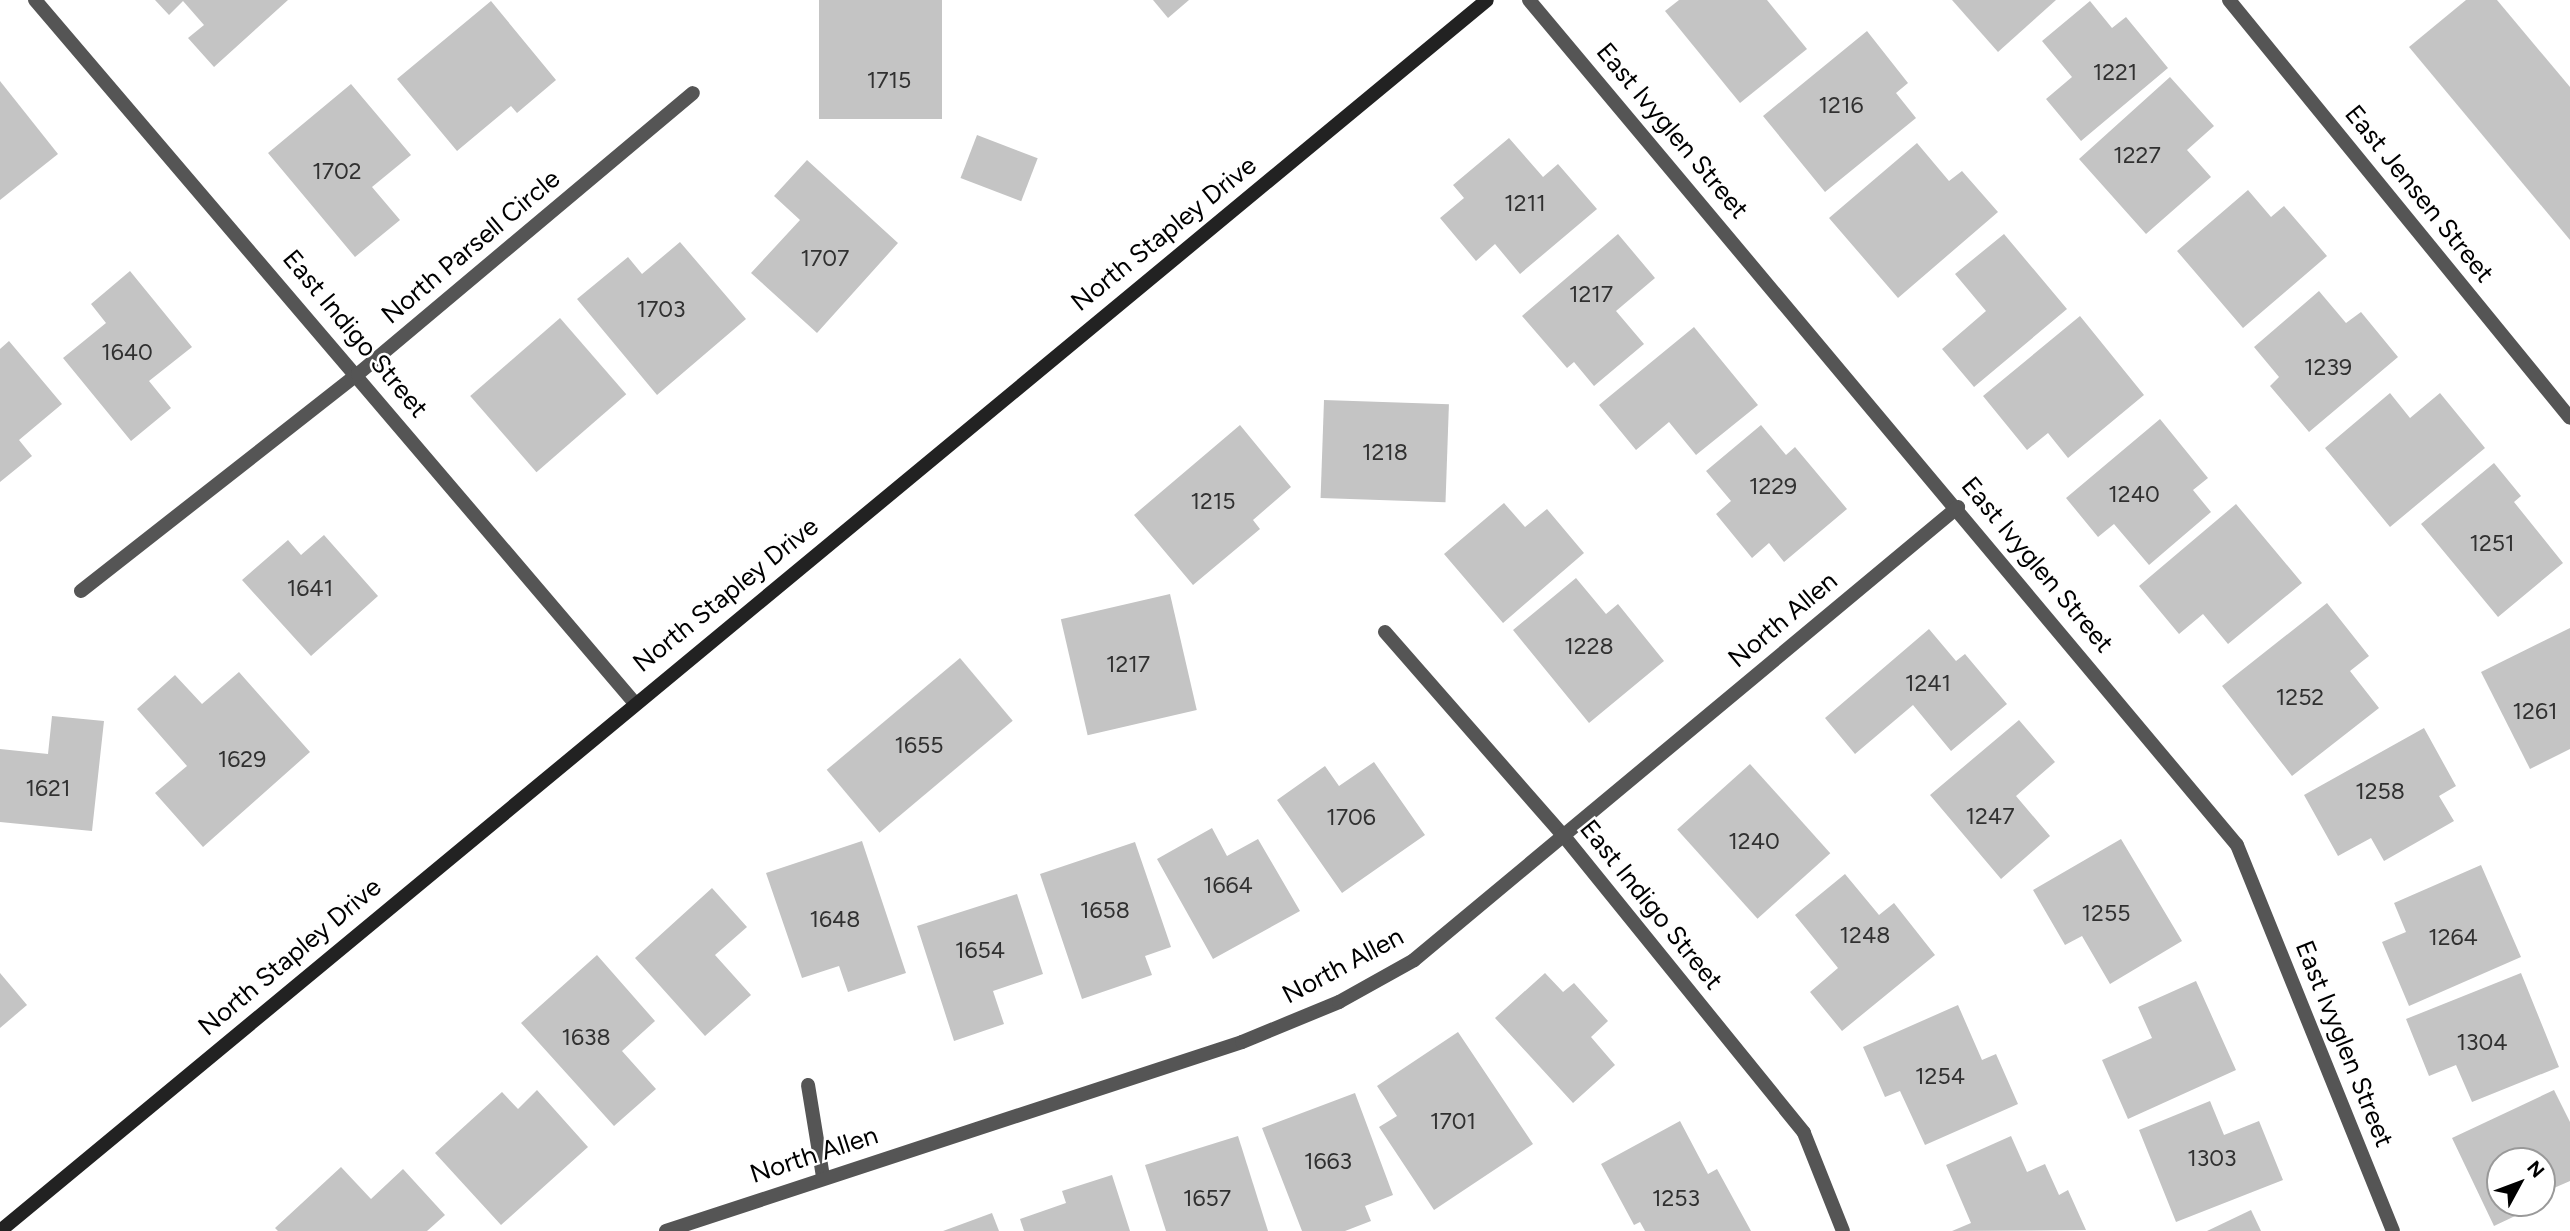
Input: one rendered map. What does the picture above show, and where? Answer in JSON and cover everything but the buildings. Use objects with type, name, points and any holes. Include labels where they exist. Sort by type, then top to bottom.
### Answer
[{"type":"main road","name":"North Stapley Drive","points":[[0,1231],[634,702],[1487,0]]},
{"type":"street","name":"East Indigo Street","points":[[35,0],[358,374],[634,702]]},
{"type":"street","name":"East Ivyglen Street","points":[[1529,0],[1958,507],[2237,845],[2393,1231]]},
{"type":"street","name":"East Jensen Street","points":[[2229,0],[2570,418]]},
{"type":"street","name":"North Parsell Circle","points":[[80,591],[358,374],[693,93]]},
{"type":"street","name":"North Allen","points":[[666,1231],[823,1177],[1242,1042],[1339,1002],[1413,960],[1958,507]]},
{"type":"street","name":"East Indigo Street","points":[[1385,632],[1563,835],[1804,1133],[1843,1231]]},
{"type":"street","points":[[808,1085],[823,1177]]}]
